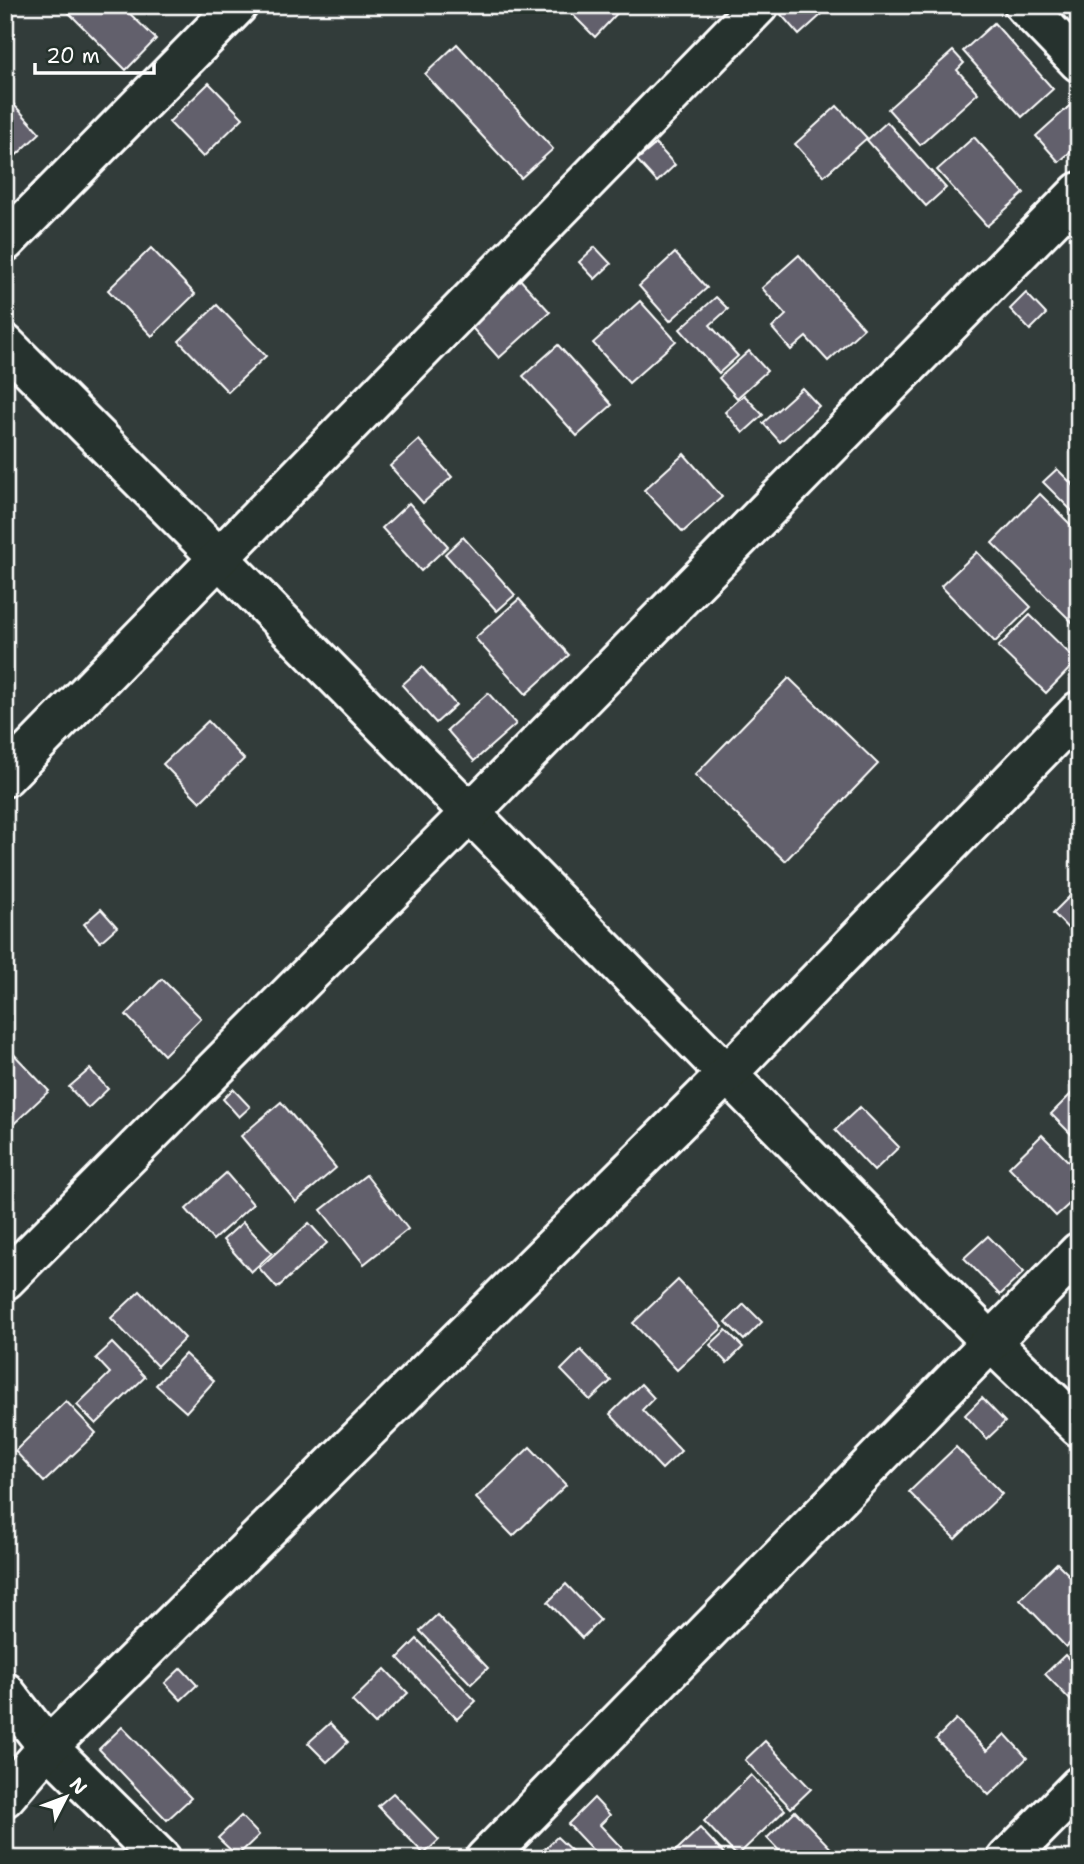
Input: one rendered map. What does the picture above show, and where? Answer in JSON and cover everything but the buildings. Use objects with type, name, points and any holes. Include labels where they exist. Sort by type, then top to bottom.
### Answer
[{"type":"street","points":[[5,242],[238,5]]},
{"type":"street","points":[[5,777],[759,5]]},
{"type":"street","points":[[1024,5],[1079,62]]},
{"type":"street","points":[[5,1280],[469,814],[1079,192]]},
{"type":"street","points":[[5,344],[990,1341],[1079,1427]]},
{"type":"street","points":[[5,1797],[48,1747],[728,1073],[1079,711]]},
{"type":"street","points":[[485,1859],[1079,1252]]},
{"type":"street","points":[[5,1692],[48,1747],[161,1859]]},
{"type":"street","points":[[1007,1859],[1079,1786]]}]
